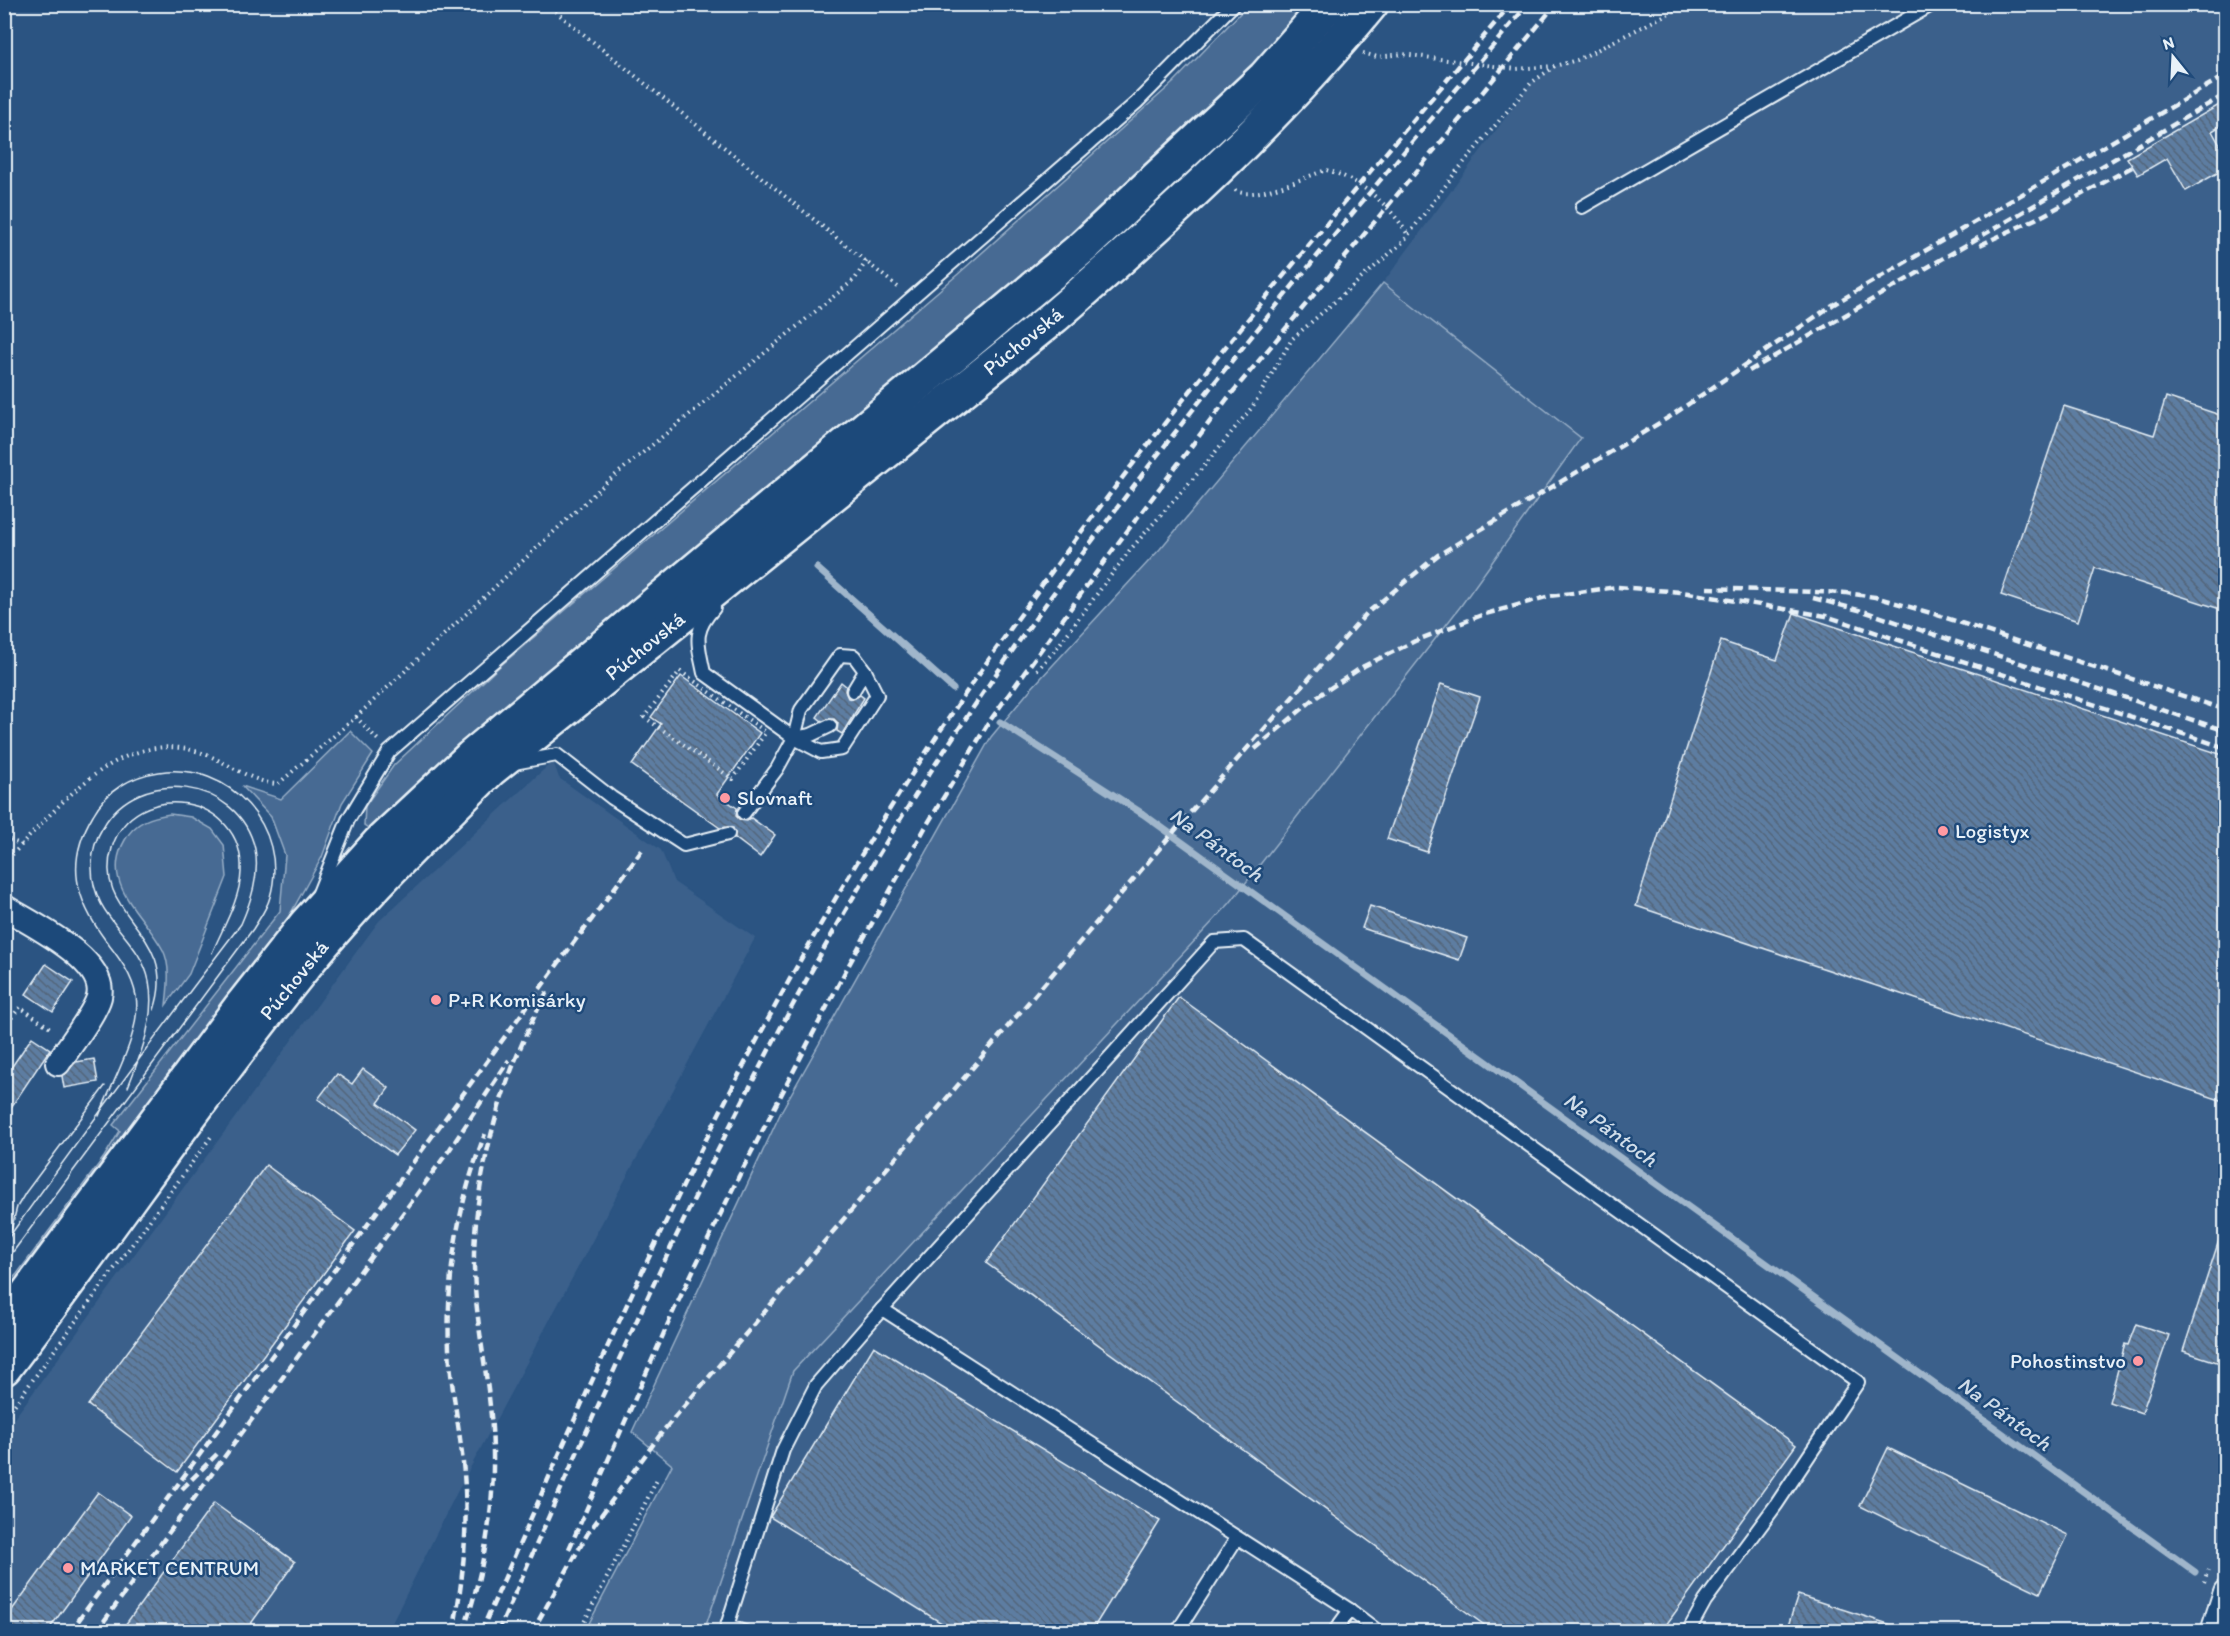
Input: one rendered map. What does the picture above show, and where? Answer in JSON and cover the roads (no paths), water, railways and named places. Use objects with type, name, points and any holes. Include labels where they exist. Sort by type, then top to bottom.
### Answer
[{"type":"main road","name":"Púchovská","points":[[4,1325],[239,1009],[306,924],[379,843],[471,757],[1116,217],[1265,77],[1329,4]]},
{"type":"main road","name":"Púchovská","points":[[4,1368],[256,1027],[306,963],[403,854],[490,770],[1054,316],[1143,239],[1277,112],[1371,4]]},
{"type":"street","points":[[4,907],[82,956],[97,975],[99,997],[58,1063]]},
{"type":"street","points":[[2213,1632],[2226,1592]]},
{"type":"lane","points":[[306,924],[348,820],[389,752],[1136,104],[1234,4]]},
{"type":"lane","points":[[1582,207],[1933,4]]},
{"type":"lane","points":[[744,813],[777,769],[794,738],[801,710],[840,656],[854,656],[865,671],[877,695],[842,749],[821,752],[794,738],[704,673],[696,637],[704,619],[726,594],[820,505]]},
{"type":"lane","points":[[853,691],[865,671]]},
{"type":"lane","points":[[794,738],[812,735],[830,726]]},
{"type":"lane","points":[[490,770],[526,760],[557,755],[612,798],[684,845],[728,834]]},
{"type":"lane","points":[[745,1632],[726,1629],[783,1450],[816,1385],[1214,942],[1244,940],[1858,1382],[1776,1505],[1705,1601],[1688,1632]]},
{"type":"lane","points":[[882,1309],[1350,1610],[1379,1632]]},
{"type":"lane","points":[[1177,1632],[1237,1538]]},
{"type":"lane","points":[[1334,1632],[1350,1610]]},
{"type":"waterway","name":"Na Pántoch","points":[[817,568],[953,689]]},
{"type":"waterway","name":"Na Pántoch","points":[[1000,722],[1143,814],[2195,1572]]},
{"type":"tram line","points":[[4,1264],[253,929],[267,906],[274,871],[271,847],[262,824],[248,804],[230,789],[209,777],[185,771],[159,772],[129,781],[112,792],[98,806],[84,832],[77,864],[77,880],[81,895],[95,925],[128,973],[136,996],[137,1010],[125,1057],[99,1116]]},
{"type":"tram line","points":[[4,1244],[121,1083],[151,1043],[181,1003],[241,924],[245,915],[254,888],[256,868],[255,849],[245,825],[229,807],[209,794],[186,788],[162,788],[139,794],[119,807],[103,827],[94,850],[92,866],[99,900],[136,951],[149,981],[151,995],[149,1022],[146,1036],[142,1049],[138,1062],[128,1087]]},
{"type":"tram line","points":[[154,1010],[159,983],[156,961],[147,942],[123,909],[114,891],[109,872],[112,848],[124,825],[142,811],[163,804],[186,804],[207,811],[225,825],[237,845],[241,872],[238,893],[212,953]]},
{"type":"tram line","points":[[11,1230],[17,1207],[26,1192],[105,1086]]},
{"type":"railway","points":[[481,1632],[613,1335],[706,1139],[807,948],[862,854],[934,741],[1009,631],[1088,523],[1253,313],[1511,4]]},
{"type":"railway","points":[[498,1632],[643,1308],[745,1096],[800,991],[858,889],[920,788],[989,685],[1135,484],[1289,290],[1528,4]]},
{"type":"railway","points":[[569,1549],[674,1310],[739,1176],[846,970],[925,828],[989,722],[1106,559],[1227,399],[1556,4]]},
{"type":"railway","points":[[532,1632],[588,1533],[663,1431],[1189,814],[1367,613],[1438,555],[1671,416],[1834,304],[2226,75]]},
{"type":"railway","points":[[1749,371],[2226,94]]},
{"type":"railway","points":[[1980,245],[2044,215],[2132,167]]},
{"type":"railway","points":[[1255,749],[1315,698],[1364,666],[1415,641],[1482,615],[1550,596],[1617,587],[1682,592],[1826,616],[2226,748]]},
{"type":"railway","points":[[1707,588],[1846,593],[1875,597],[1931,613],[2226,710]]},
{"type":"railway","points":[[1813,598],[1866,612],[2226,731]]},
{"type":"railway","points":[[581,934],[643,849]]},
{"type":"railway","points":[[70,1632],[585,927]]},
{"type":"railway","points":[[463,1632],[478,1579],[489,1526],[493,1471],[491,1416],[474,1274],[476,1219],[487,1150],[496,1116],[519,1051],[549,988]]},
{"type":"railway","points":[[96,1632],[450,1149],[509,1060]]},
{"type":"railway","points":[[453,1632],[463,1569],[466,1505],[450,1363],[450,1294],[461,1213],[485,1134]]},
{"type":"railway","points":[[182,1489],[218,1453]]},
{"type":"place","name":"Slovnaft","points":[[725,798]]},
{"type":"place","name":"Logistyx","points":[[1943,831]]},
{"type":"place","name":"P+R Komisárky","points":[[436,1000]]},
{"type":"place","name":"Pohostinstvo","points":[[2138,1361]]},
{"type":"place","name":"MARKET CENTRUM","points":[[68,1568]]}]
